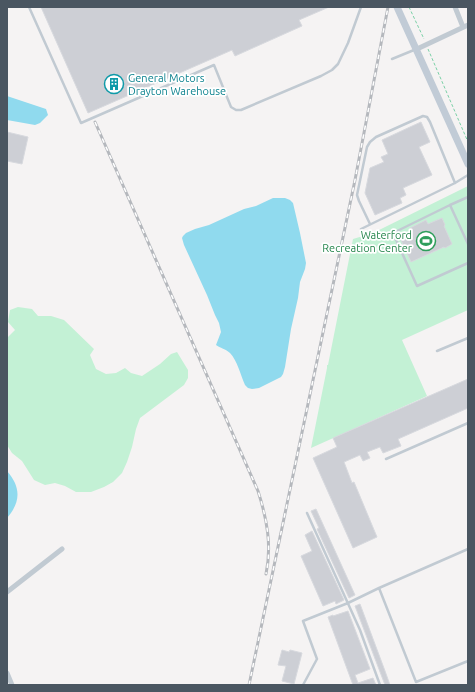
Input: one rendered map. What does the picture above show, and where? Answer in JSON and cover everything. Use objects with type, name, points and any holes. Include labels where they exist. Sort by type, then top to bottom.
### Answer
[{"type":"main road","points":[[398,7],[468,164]]},
{"type":"street","points":[[417,49],[465,26],[455,7]]},
{"type":"street","points":[[7,592],[62,549]]},
{"type":"street","points":[[7,673],[12,685]]},
{"type":"lane","points":[[29,7],[81,122],[214,65],[231,107],[236,110],[242,110],[295,88],[332,70],[338,64],[348,43],[361,7]]},
{"type":"lane","points":[[392,59],[417,49]]},
{"type":"lane","points":[[370,224],[357,195],[367,147],[376,137],[423,116],[427,117],[455,182]]},
{"type":"lane","points":[[361,229],[468,175]]},
{"type":"lane","points":[[468,197],[393,233],[417,286],[468,263]]},
{"type":"lane","points":[[450,206],[468,244]]},
{"type":"lane","points":[[437,351],[468,338]]},
{"type":"lane","points":[[386,459],[468,422]]},
{"type":"lane","points":[[307,513],[360,630],[380,685]]},
{"type":"lane","points":[[303,685],[317,659],[303,621],[348,603],[468,549]]},
{"type":"lane","points":[[379,588],[416,682],[468,661]]},
{"type":"path","points":[[409,7],[422,35]]},
{"type":"path","points":[[429,52],[468,142]]},
{"type":"green space","name":"Waterford Recreation Center","points":[[468,186],[468,310],[402,340],[427,396],[311,448],[353,239],[373,233]]},
{"type":"green space","points":[[18,307],[32,309],[38,316],[51,316],[64,320],[94,349],[90,355],[96,369],[106,374],[116,373],[125,368],[131,373],[142,376],[160,364],[171,354],[177,352],[188,370],[188,378],[184,385],[140,418],[132,447],[122,473],[113,482],[104,487],[91,492],[76,492],[55,483],[45,485],[34,480],[22,461],[12,453],[7,445],[7,338],[15,330],[8,322],[10,310]]},
{"type":"water","points":[[7,96],[46,109],[48,115],[40,123],[35,125],[7,120]]},
{"type":"water","points":[[273,198],[285,198],[293,203],[306,263],[300,282],[283,374],[281,377],[259,388],[252,389],[245,385],[237,364],[232,356],[216,345],[221,332],[219,323],[182,238],[186,233],[195,229],[209,225]]},
{"type":"water","points":[[7,471],[15,483],[18,494],[15,506],[7,518]]},
{"type":"building","name":"General Motors Drayton Warehouse","points":[[41,7],[329,7],[299,20],[302,26],[235,56],[232,50],[88,113]]},
{"type":"building","points":[[421,122],[430,142],[419,147],[432,175],[403,188],[406,195],[400,198],[402,203],[375,215],[365,193],[370,168],[384,162],[381,157],[388,154],[382,140]]},
{"type":"building","points":[[7,132],[28,137],[22,164],[7,161]]},
{"type":"building","name":"Waterford Recreation Center","points":[[442,218],[452,244],[411,262],[400,238],[412,233],[410,228],[426,220],[428,224]]},
{"type":"building","points":[[468,379],[468,408],[398,439],[401,446],[383,453],[380,447],[367,452],[370,458],[363,461],[360,455],[344,462],[377,537],[353,548],[313,458],[337,447],[333,438]]},
{"type":"building","points":[[316,509],[355,595],[349,598],[317,529],[319,528],[311,511]]},
{"type":"building","points":[[312,531],[344,600],[336,604],[335,601],[323,606],[301,556],[312,551],[305,535]]},
{"type":"building","points":[[360,604],[390,685],[385,685],[355,606]]},
{"type":"building","points":[[348,611],[370,669],[355,675],[358,683],[373,678],[376,685],[353,685],[328,617]]},
{"type":"building","points":[[282,650],[302,653],[294,684],[282,681],[286,666],[278,665]]},
{"type":"railway","points":[[249,685],[355,180],[388,7]]},
{"type":"railway","points":[[95,122],[258,491],[268,532],[269,553],[266,574]]},
{"type":"place","name":"General Motors Drayton Warehouse","points":[[114,84]]},
{"type":"place","name":"Waterford Recreation Center","points":[[426,241]]}]
